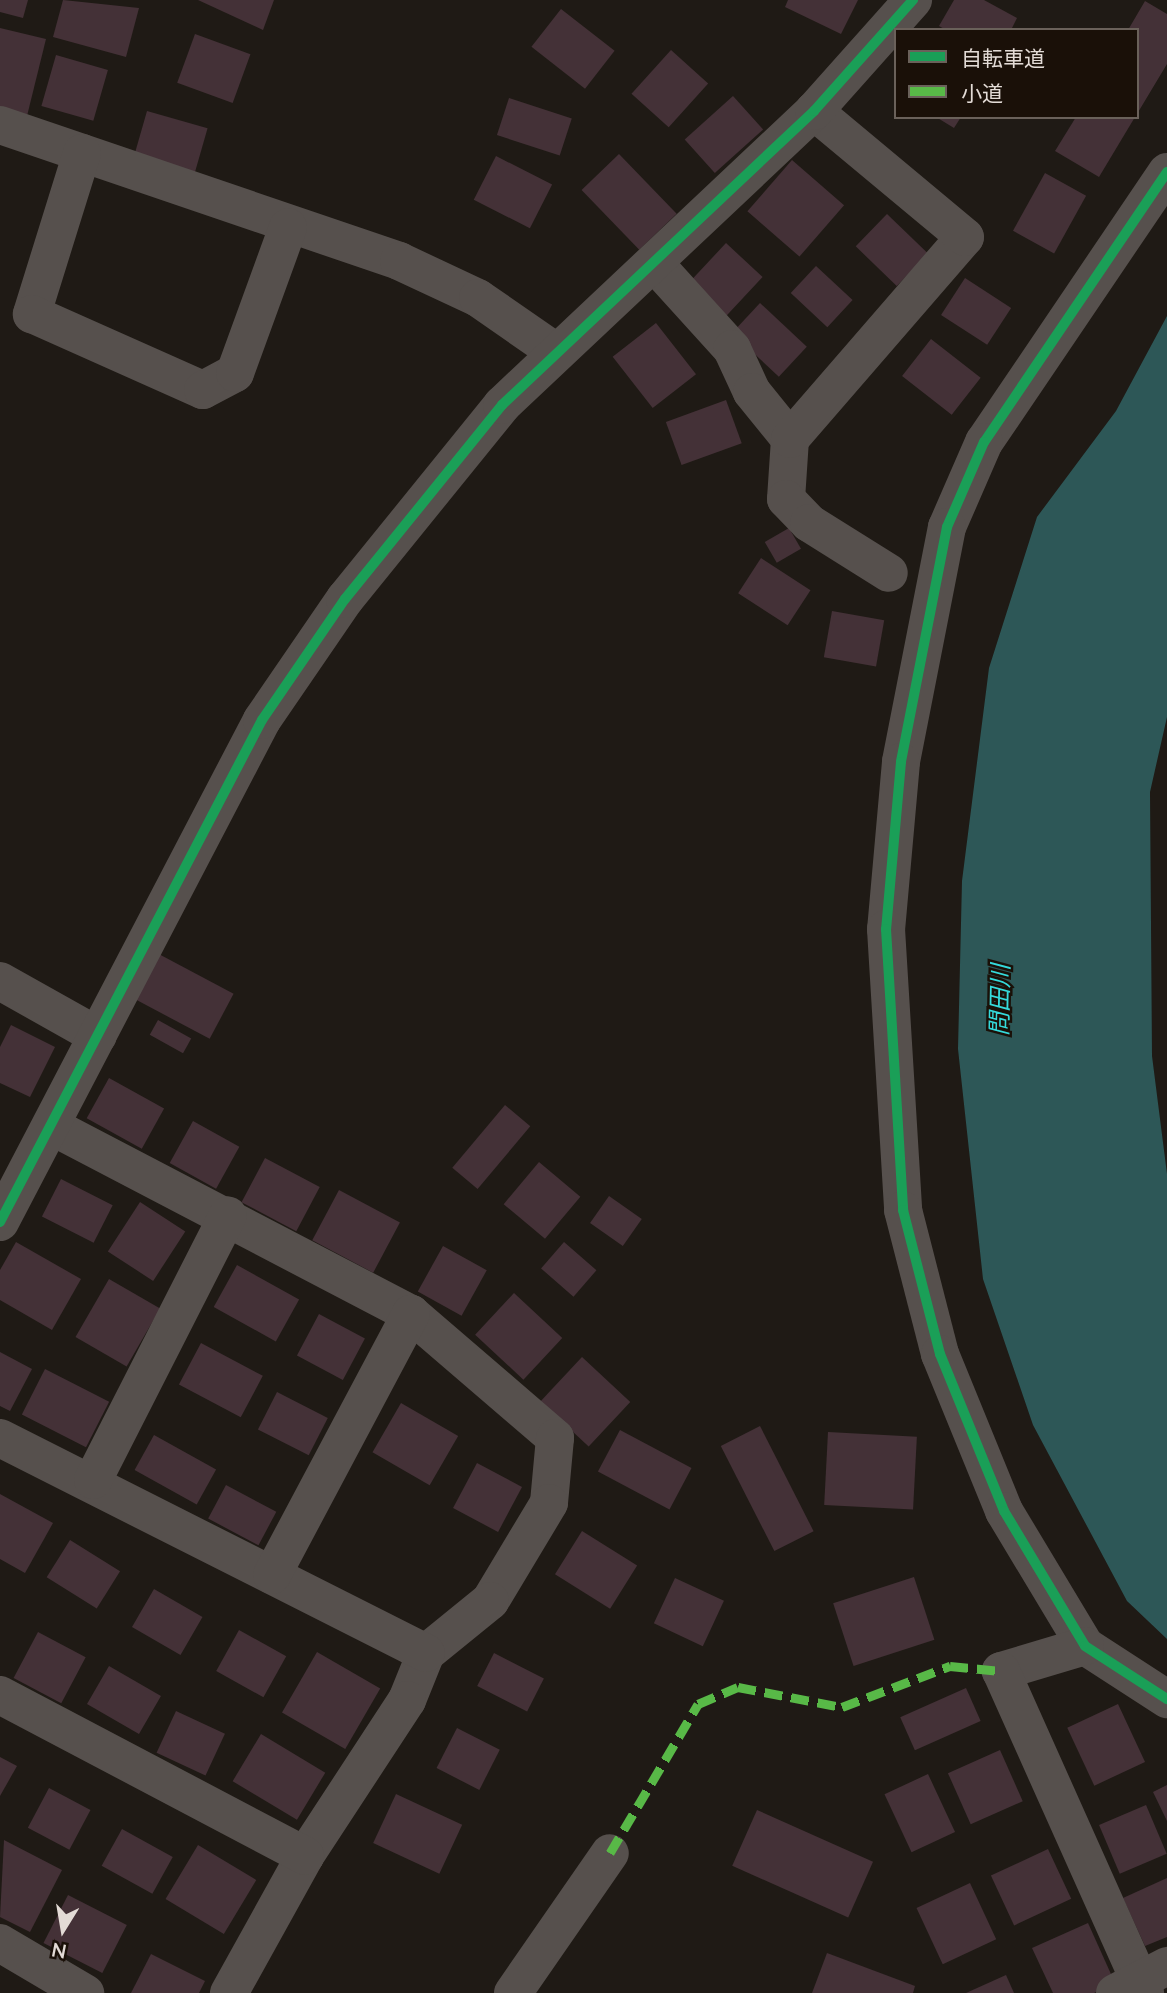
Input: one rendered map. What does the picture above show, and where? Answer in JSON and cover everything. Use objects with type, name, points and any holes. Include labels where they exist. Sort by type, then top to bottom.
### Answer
[{"type":"street","points":[[0,1222],[53,1127],[262,720],[426,492],[556,352],[654,264],[814,111],[913,0]]},
{"type":"street","points":[[814,111],[965,237],[790,439],[786,499],[809,523],[889,573]]},
{"type":"street","points":[[0,125],[288,227],[399,261],[478,298],[556,352]]},
{"type":"street","points":[[82,153],[32,314],[203,390],[235,373],[288,227]]},
{"type":"street","points":[[1167,172],[984,442],[947,527],[901,762],[886,929],[903,1210],[940,1354],[1004,1511],[1085,1646],[1167,1699]]},
{"type":"street","points":[[654,264],[732,349],[752,392],[790,439]]},
{"type":"street","points":[[0,981],[98,1036]]},
{"type":"street","points":[[53,1127],[228,1215],[411,1314],[555,1438],[549,1503],[490,1601],[426,1653],[407,1700],[305,1856],[229,1993]]},
{"type":"street","points":[[93,1480],[228,1215]]},
{"type":"street","points":[[272,1575],[411,1314]]},
{"type":"street","points":[[0,1438],[93,1480],[426,1653]]},
{"type":"street","points":[[1085,1646],[1001,1671],[1142,1983]]},
{"type":"street","points":[[0,1695],[305,1856]]},
{"type":"street","points":[[513,1993],[610,1853]]},
{"type":"street","points":[[0,1943],[85,1993]]},
{"type":"water","name":"問田川","points":[[1167,316],[1167,717],[1150,792],[1152,1056],[1167,1174],[1167,1639],[1127,1601],[1033,1425],[983,1279],[958,1049],[962,881],[989,668],[1037,517],[1116,411]]},
{"type":"building","points":[[0,0],[28,0],[23,18],[0,12]]},
{"type":"building","points":[[63,0],[139,8],[126,57],[53,37]]},
{"type":"building","points":[[198,0],[274,0],[263,30]]},
{"type":"building","points":[[788,0],[858,0],[841,34],[785,7]]},
{"type":"building","points":[[954,0],[984,0],[1017,18],[1012,28],[939,26]]},
{"type":"building","points":[[1145,1],[1167,14],[1167,64],[1139,111],[1139,28],[1129,28]]},
{"type":"building","points":[[561,9],[615,51],[585,89],[531,47]]},
{"type":"building","points":[[0,28],[46,39],[27,116],[0,109]]},
{"type":"building","points":[[195,34],[250,54],[233,103],[177,83]]},
{"type":"building","points":[[671,50],[708,83],[669,127],[632,94]]},
{"type":"building","points":[[56,55],[108,70],[93,121],[41,106]]},
{"type":"building","points":[[733,96],[763,129],[715,173],[685,139]]},
{"type":"building","points":[[509,98],[572,118],[560,155],[497,135]]},
{"type":"building","points":[[147,111],[208,128],[193,178],[133,161]]},
{"type":"building","points":[[939,119],[960,119],[954,128]]},
{"type":"building","points":[[1075,119],[1134,119],[1099,177],[1055,151]]},
{"type":"building","points":[[619,154],[677,214],[639,250],[582,190]]},
{"type":"building","points":[[496,156],[552,185],[530,228],[474,200]]},
{"type":"building","points":[[792,160],[844,205],[799,257],[747,211]]},
{"type":"building","points":[[1045,173],[1086,196],[1054,254],[1013,231]]},
{"type":"building","points":[[887,214],[928,254],[897,286],[856,246]]},
{"type":"building","points":[[726,243],[763,277],[726,316],[690,282]]},
{"type":"building","points":[[816,266],[853,300],[827,327],[791,293]]},
{"type":"building","points":[[965,278],[1011,308],[987,345],[941,315]]},
{"type":"building","points":[[760,303],[807,347],[779,377],[732,333]]},
{"type":"building","points":[[656,323],[696,374],[653,408],[613,357]]},
{"type":"building","points":[[931,339],[981,378],[952,415],[902,376]]},
{"type":"building","points":[[726,400],[742,443],[682,465],[666,422]]},
{"type":"building","points":[[789,528],[801,549],[777,563],[765,542]]},
{"type":"building","points":[[761,558],[810,590],[788,625],[738,593]]},
{"type":"building","points":[[832,611],[884,620],[876,666],[824,657]]},
{"type":"building","points":[[155,952],[234,994],[210,1039],[131,997]]},
{"type":"building","points":[[158,1020],[191,1038],[183,1053],[150,1035]]},
{"type":"building","points":[[11,1025],[55,1047],[30,1097],[0,1083],[0,1047]]},
{"type":"building","points":[[109,1078],[164,1109],[142,1149],[87,1118]]},
{"type":"building","points":[[505,1105],[530,1126],[478,1189],[452,1168]]},
{"type":"building","points":[[193,1121],[239,1147],[216,1189],[170,1163]]},
{"type":"building","points":[[265,1158],[320,1187],[296,1231],[242,1202]]},
{"type":"building","points":[[539,1162],[580,1197],[545,1239],[504,1204]]},
{"type":"building","points":[[61,1179],[113,1205],[94,1243],[42,1216]]},
{"type":"building","points":[[339,1190],[400,1222],[373,1273],[312,1240]]},
{"type":"building","points":[[609,1196],[642,1219],[623,1246],[590,1223]]},
{"type":"building","points":[[140,1202],[185,1231],[153,1281],[108,1251]]},
{"type":"building","points":[[16,1242],[81,1279],[52,1330],[0,1300],[0,1270]]},
{"type":"building","points":[[564,1242],[596,1270],[573,1297],[541,1268]]},
{"type":"building","points":[[443,1246],[487,1270],[462,1316],[418,1291]]},
{"type":"building","points":[[237,1265],[299,1299],[276,1341],[214,1307]]},
{"type":"building","points":[[109,1279],[160,1308],[127,1367],[76,1337]]},
{"type":"building","points":[[514,1293],[562,1338],[523,1380],[475,1335]]},
{"type":"building","points":[[319,1314],[365,1338],[343,1380],[297,1355]]},
{"type":"building","points":[[201,1343],[263,1376],[241,1417],[179,1384]]},
{"type":"building","points":[[0,1352],[32,1369],[10,1411],[0,1406]]},
{"type":"building","points":[[582,1357],[630,1402],[589,1447],[540,1402]]},
{"type":"building","points":[[45,1369],[109,1402],[86,1447],[22,1414]]},
{"type":"building","points":[[277,1392],[328,1418],[309,1455],[258,1429]]},
{"type":"building","points":[[401,1403],[458,1436],[430,1485],[372,1452]]},
{"type":"building","points":[[760,1426],[814,1531],[774,1551],[721,1446]]},
{"type":"building","points":[[620,1430],[692,1468],[669,1510],[598,1471]]},
{"type":"building","points":[[828,1432],[917,1437],[913,1510],[824,1505]]},
{"type":"building","points":[[154,1435],[216,1469],[197,1504],[135,1470]]},
{"type":"building","points":[[477,1463],[522,1487],[498,1532],[453,1508]]},
{"type":"building","points":[[226,1485],[276,1512],[258,1545],[208,1519]]},
{"type":"building","points":[[0,1494],[53,1523],[25,1573],[0,1559]]},
{"type":"building","points":[[582,1531],[637,1565],[610,1609],[555,1574]]},
{"type":"building","points":[[70,1540],[120,1571],[97,1609],[47,1577]]},
{"type":"building","points":[[914,1577],[934,1640],[854,1666],[833,1603]]},
{"type":"building","points":[[675,1578],[724,1601],[703,1646],[654,1623]]},
{"type":"building","points":[[154,1589],[202,1617],[180,1655],[132,1627]]},
{"type":"building","points":[[239,1630],[286,1656],[263,1697],[216,1671]]},
{"type":"building","points":[[38,1632],[86,1657],[61,1703],[14,1678]]},
{"type":"building","points":[[317,1652],[380,1688],[345,1749],[282,1713]]},
{"type":"building","points":[[494,1653],[544,1678],[527,1711],[477,1686]]},
{"type":"building","points":[[109,1666],[161,1696],[139,1734],[87,1704]]},
{"type":"building","points":[[966,1688],[981,1721],[915,1750],[900,1717]]},
{"type":"building","points":[[1118,1704],[1145,1762],[1094,1786],[1067,1728]]},
{"type":"building","points":[[176,1711],[225,1734],[206,1776],[157,1753]]},
{"type":"building","points":[[457,1728],[500,1750],[479,1790],[437,1768]]},
{"type":"building","points":[[261,1734],[325,1773],[297,1820],[233,1781]]},
{"type":"building","points":[[1000,1750],[1023,1801],[971,1824],[948,1773]]},
{"type":"building","points":[[0,1757],[17,1766],[0,1796]]},
{"type":"building","points":[[928,1774],[955,1832],[912,1852],[884,1794]]},
{"type":"building","points":[[1167,1785],[1167,1821],[1153,1792]]},
{"type":"building","points":[[49,1788],[90,1810],[69,1850],[28,1828]]},
{"type":"building","points":[[396,1794],[462,1825],[439,1874],[373,1843]]},
{"type":"building","points":[[1146,1805],[1167,1854],[1120,1874],[1099,1825]]},
{"type":"building","points":[[757,1810],[873,1862],[848,1917],[732,1866]]},
{"type":"building","points":[[122,1829],[173,1857],[152,1894],[102,1866]]},
{"type":"building","points":[[4,1840],[62,1870],[30,1932],[0,1917]]},
{"type":"building","points":[[198,1845],[256,1880],[224,1934],[166,1899]]},
{"type":"building","points":[[1048,1849],[1071,1899],[1014,1925],[991,1876]]},
{"type":"building","points":[[1167,1878],[1167,1937],[1145,1946],[1123,1898]]},
{"type":"building","points":[[970,1883],[996,1939],[943,1964],[917,1908]]},
{"type":"building","points":[[68,1895],[127,1925],[102,1973],[43,1943]]},
{"type":"building","points":[[1088,1923],[1115,1983],[1094,1993],[1053,1993],[1032,1948]]},
{"type":"building","points":[[827,1953],[915,1986],[913,1993],[812,1993]]},
{"type":"building","points":[[151,1954],[205,1981],[199,1993],[131,1993]]},
{"type":"building","points":[[1006,1975],[1014,1993],[966,1993]]},
{"type":"marked path","points":[[610,1853],[698,1704],[738,1687],[842,1707],[950,1666],[1001,1671]]},
{"type":"cycle path","points":[[0,1222],[262,720],[345,599],[502,405],[814,111],[913,0]]},
{"type":"cycle path","points":[[1167,172],[984,442],[947,527],[901,762],[886,929],[903,1210],[940,1354],[1004,1511],[1085,1646],[1167,1699]]}]
